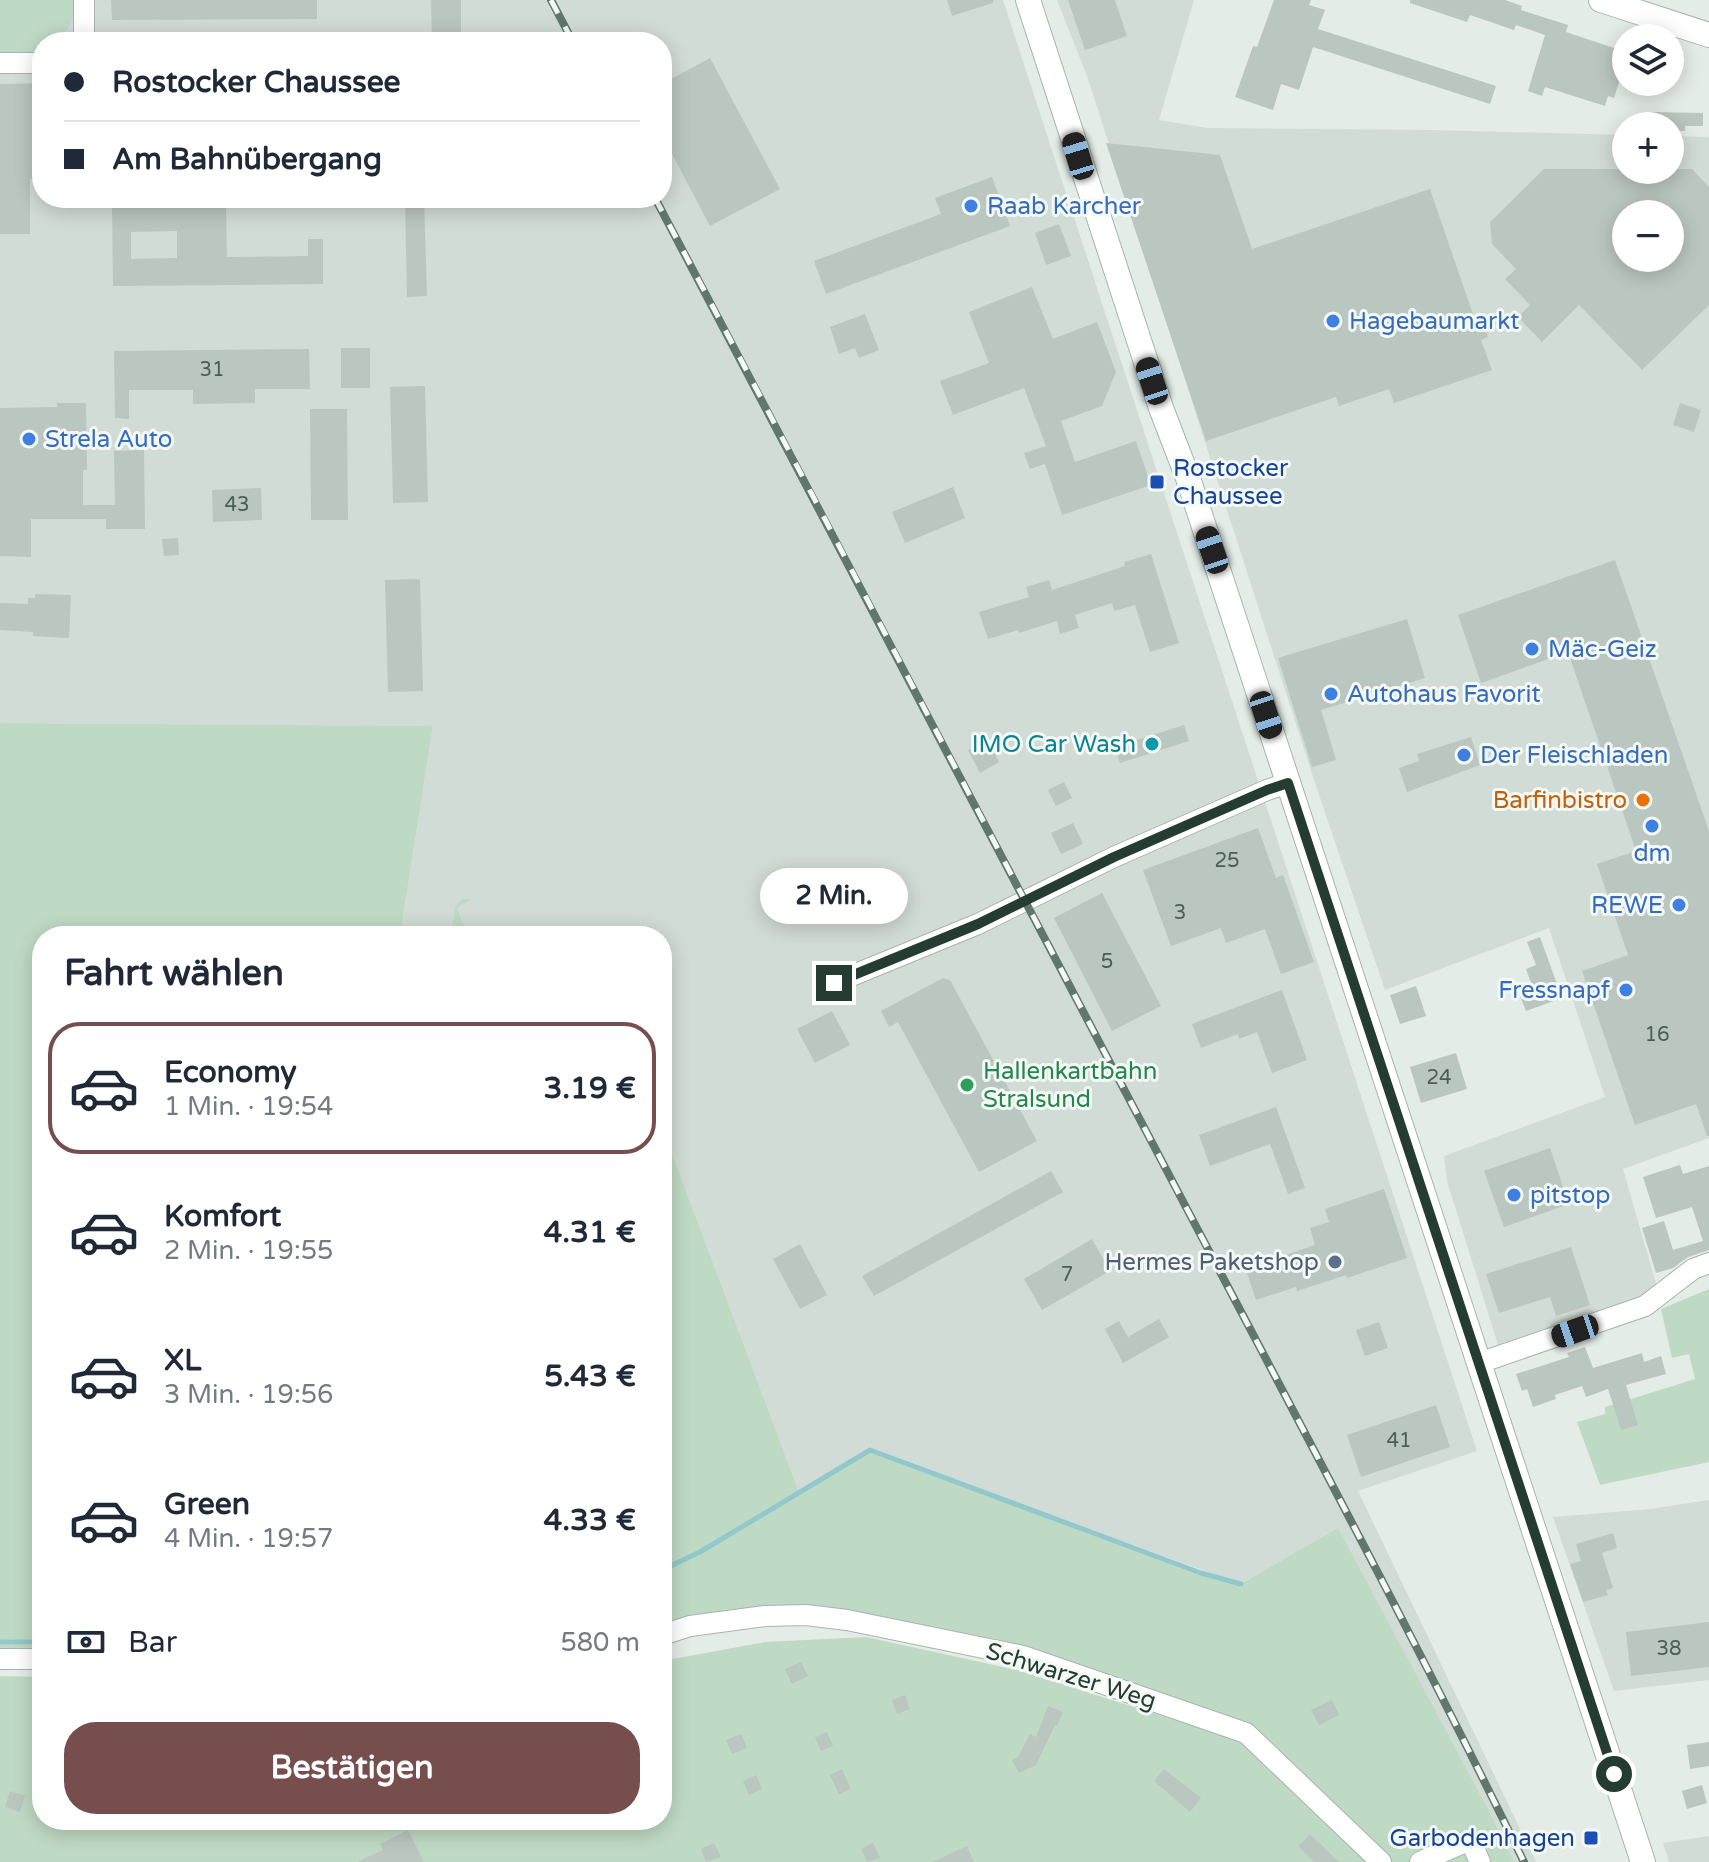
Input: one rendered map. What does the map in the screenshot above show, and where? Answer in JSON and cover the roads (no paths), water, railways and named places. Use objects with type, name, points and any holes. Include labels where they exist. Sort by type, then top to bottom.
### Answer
[{"type":"main road","points":[[1028,0],[1643,1862]]},
{"type":"main road","points":[[1601,0],[1709,35]]},
{"type":"street","points":[[84,0],[84,32]]},
{"type":"street","points":[[0,63],[32,63]]},
{"type":"street","points":[[834,983],[978,924],[1114,857],[1288,783]]},
{"type":"street","points":[[1479,1363],[1645,1306],[1693,1269],[1709,1263]]},
{"type":"street","name":"Schwarzer Weg","points":[[672,1632],[690,1626],[765,1616],[806,1615],[847,1620],[1023,1656],[1246,1733],[1381,1862]]},
{"type":"street","points":[[0,1659],[32,1659]]},
{"type":"street","points":[[1420,1862],[1470,1840],[1480,1862]]},
{"type":"waterway","points":[[672,1565],[700,1552],[870,1450],[1201,1573],[1241,1584]]},
{"type":"waterway","points":[[0,1642],[32,1642]]},
{"type":"railway","points":[[551,0],[568,32]]},
{"type":"railway","points":[[660,208],[1343,1505],[1524,1862]]},
{"type":"place","name":"Raab Karcher","points":[[971,206]]},
{"type":"place","name":"Hagebaumarkt","points":[[1333,321]]},
{"type":"place","name":"Strela Auto","points":[[29,439]]},
{"type":"place","name":"Rostocker Chaussee","points":[[1157,482]]},
{"type":"place","name":"Mäc-Geiz","points":[[1532,649]]},
{"type":"place","name":"Autohaus Favorit","points":[[1331,694]]},
{"type":"place","name":"IMO Car Wash","points":[[1152,744]]},
{"type":"place","name":"Der Fleischladen","points":[[1464,755]]},
{"type":"place","name":"Barfinbistro","points":[[1643,800]]},
{"type":"place","name":"dm","points":[[1652,826]]},
{"type":"place","name":"REWE","points":[[1679,905]]},
{"type":"place","name":"Fressnapf","points":[[1626,990]]},
{"type":"place","name":"Hallenkartbahn Stralsund","points":[[967,1085]]},
{"type":"place","name":"pitstop","points":[[1514,1195]]},
{"type":"place","name":"Hermes Paketshop","points":[[1335,1262]]},
{"type":"place","name":"Garbodenhagen","points":[[1591,1838]]}]
